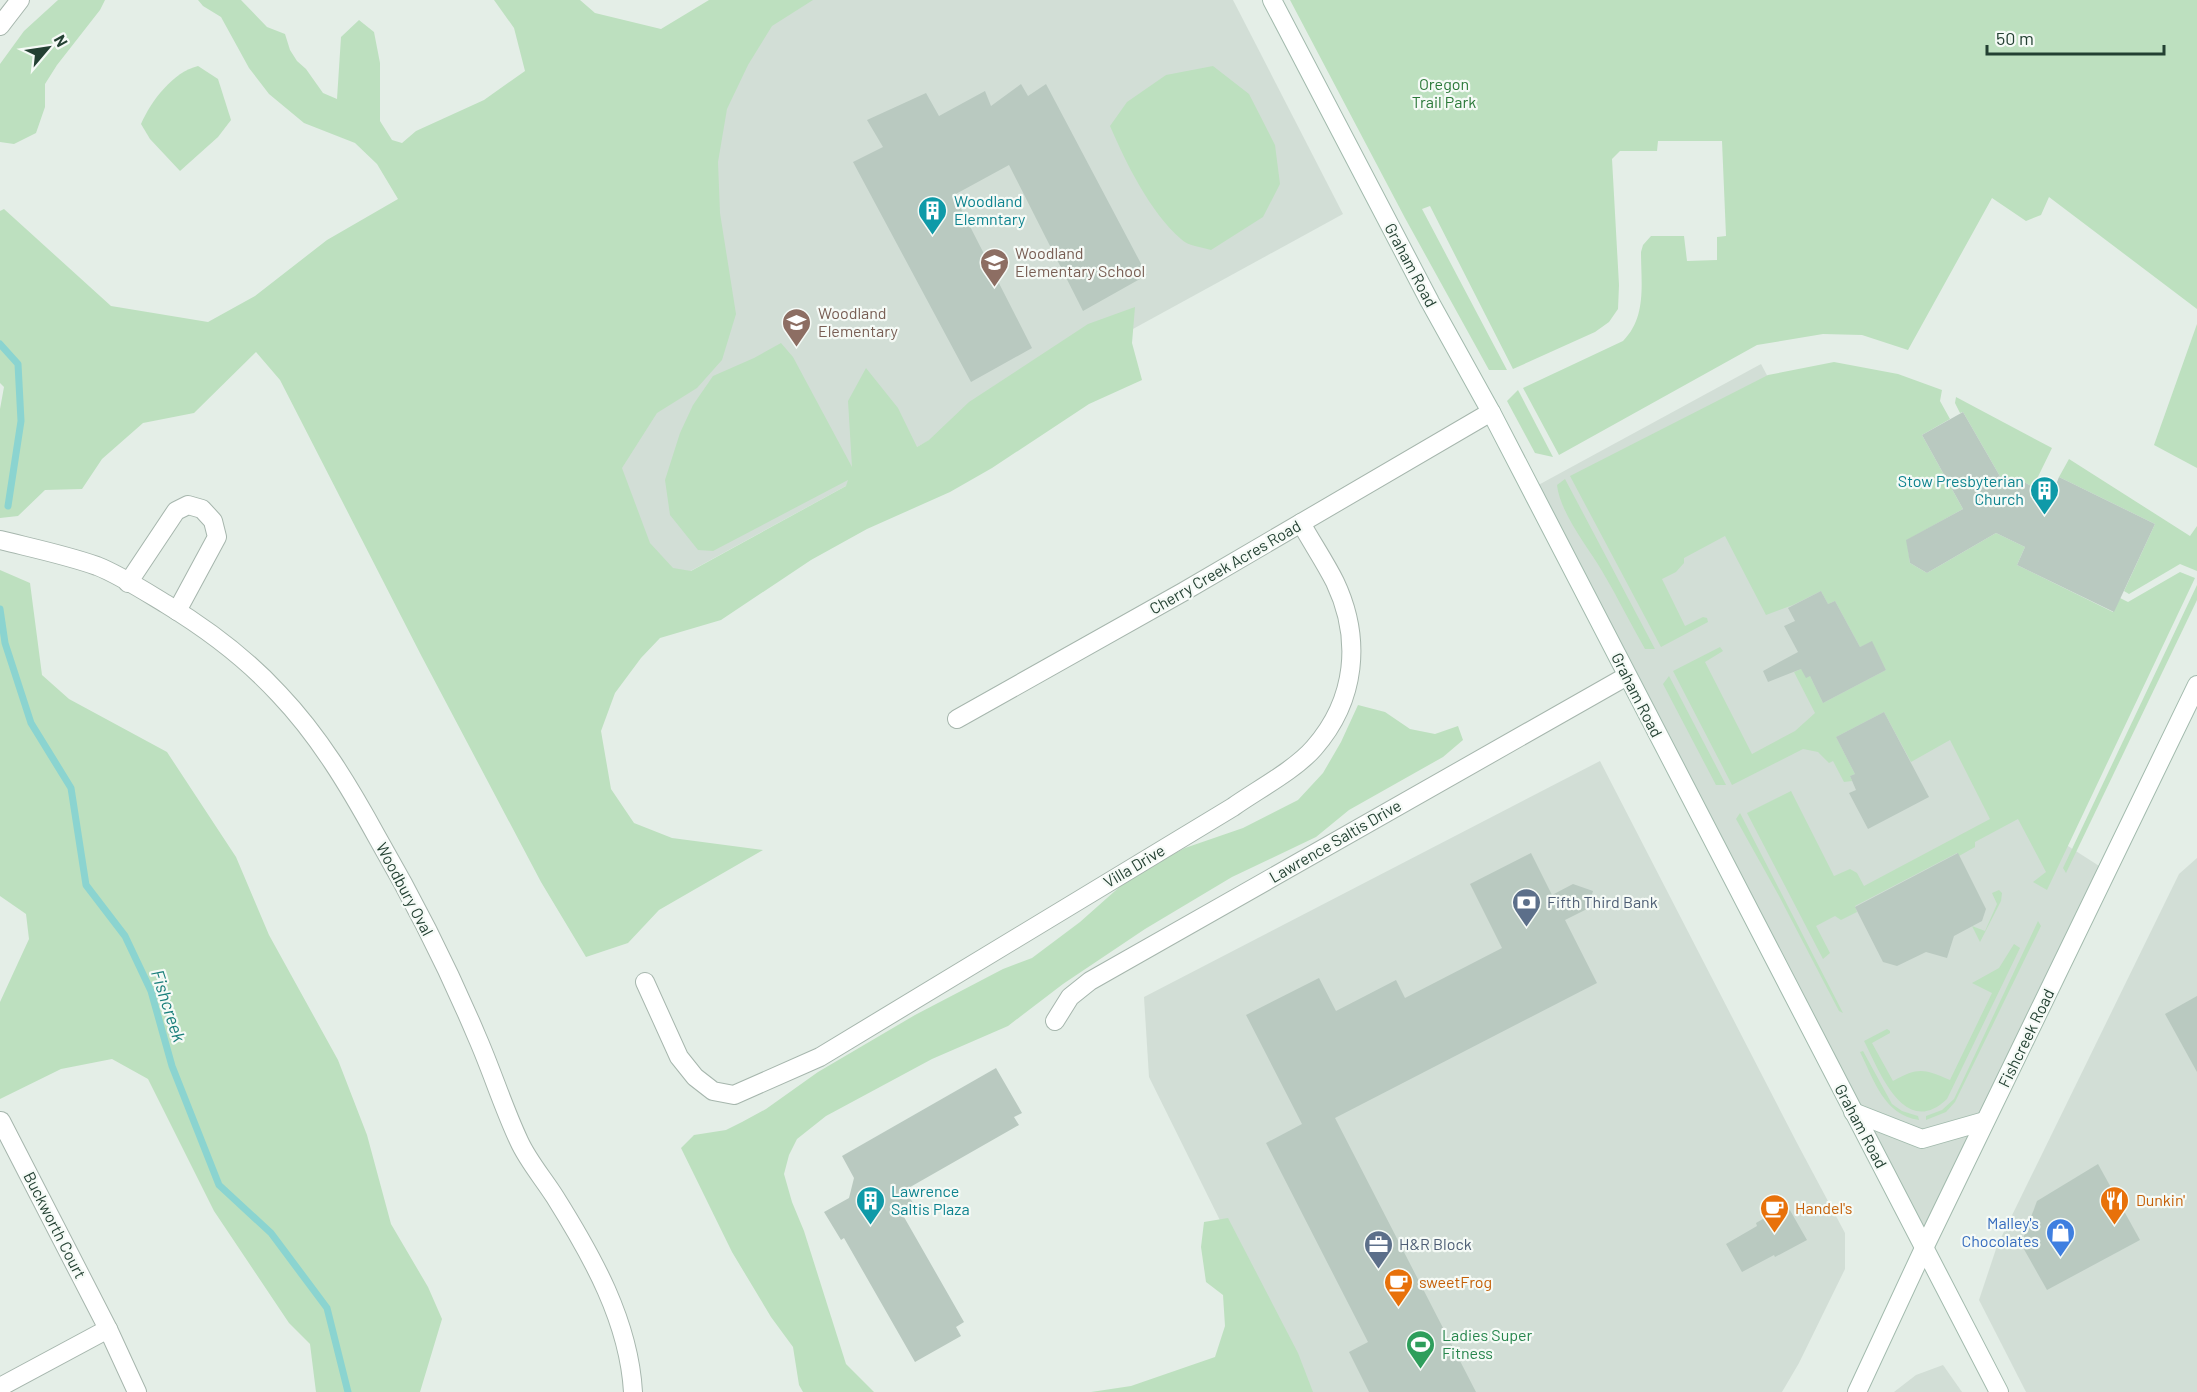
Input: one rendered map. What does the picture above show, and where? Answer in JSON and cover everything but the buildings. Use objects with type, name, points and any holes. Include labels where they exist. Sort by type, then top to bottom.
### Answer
[{"type":"street","points":[[0,26],[20,0]]},
{"type":"street","name":"Graham Road","points":[[1272,0],[1430,303],[1491,412],[1999,1392]]},
{"type":"street","name":"Cherry Creek Acres Road","points":[[957,719],[1183,592],[1491,412]]},
{"type":"street","points":[[128,583],[176,511],[188,505],[202,509],[213,521],[217,537],[177,611]]},
{"type":"street","name":"Villa Drive","points":[[645,982],[679,1057],[694,1077],[713,1091],[734,1095],[820,1057],[1233,807],[1301,760],[1314,748],[1337,716],[1346,693],[1352,663],[1352,644],[1349,623],[1339,592],[1300,523]]},
{"type":"street","name":"Woodbury Oval","points":[[0,540],[99,567],[205,628],[279,694],[313,734],[345,780],[448,972],[479,1040],[501,1101],[520,1143],[586,1248],[621,1327],[632,1375],[633,1392]]},
{"type":"street","name":"Lawrence Saltis Drive","points":[[1055,1021],[1070,997],[1090,981],[1628,676]]},
{"type":"street","name":"Fishcreek Road","points":[[1857,1392],[1924,1246],[2197,685]]},
{"type":"street","points":[[1853,1112],[1922,1138],[1985,1121]]},
{"type":"street","name":"Buckworth Court","points":[[1,1121],[108,1329],[137,1392]]},
{"type":"street","points":[[0,1387],[108,1329]]},
{"type":"shaded area","name":"Woodland Elementary","points":[[745,0],[1233,0],[1343,214],[632,603],[407,182]]},
{"type":"shaded area","points":[[1761,364],[1990,796],[2107,871],[1925,1246],[1531,489]]},
{"type":"shaded area","points":[[1600,761],[1845,1233],[1845,1269],[1799,1363],[1782,1392],[1305,1392],[1149,1077],[1144,997]]},
{"type":"shaded area","points":[[2197,858],[2197,1392],[2026,1392],[1979,1300],[1997,1246],[2179,874]]},
{"type":"shaded area","points":[[1943,1365],[1962,1392],[1894,1392],[1916,1375]]},
{"type":"green space","points":[[58,0],[105,0],[45,84],[45,107],[36,133],[14,144],[0,142],[0,64],[24,31]]},
{"type":"green space","points":[[198,0],[241,0],[267,27],[285,34],[290,50],[297,61],[306,69],[323,93],[337,99],[341,37],[359,20],[374,32],[380,63],[380,121],[392,140],[402,143],[416,131],[484,100],[525,71],[514,28],[494,0],[580,0],[595,13],[661,29],[709,0],[813,0],[772,26],[748,65],[727,109],[718,162],[720,213],[736,314],[722,360],[697,388],[657,413],[622,468],[650,543],[673,568],[691,571],[846,486],[848,480],[713,551],[698,550],[670,515],[665,480],[680,433],[693,405],[713,376],[781,343],[793,357],[852,467],[848,401],[866,368],[898,408],[917,447],[929,440],[969,402],[1088,324],[1135,307],[1132,343],[1142,380],[1089,404],[992,468],[950,492],[867,529],[811,560],[721,620],[660,638],[641,658],[615,693],[601,731],[611,789],[634,823],[672,838],[763,850],[659,910],[628,943],[586,957],[541,882],[280,380],[256,352],[194,413],[143,423],[102,459],[82,489],[45,490],[18,516],[0,518],[0,409],[4,387],[0,383],[0,211],[4,209],[111,306],[208,322],[255,296],[327,240],[398,199],[377,164],[355,143],[304,123],[269,94],[249,68],[221,17],[203,6]]},
{"type":"green space","name":"Oregon Trail Park","points":[[1290,0],[2197,0],[2197,309],[2049,197],[2041,215],[2026,221],[1992,198],[1908,350],[1862,335],[1823,334],[1757,345],[1559,455],[1523,388],[1623,341],[1631,332],[1641,300],[1641,252],[1643,245],[1651,236],[1684,236],[1687,261],[1717,260],[1717,237],[1726,236],[1722,141],[1658,141],[1657,151],[1620,151],[1612,159],[1619,285],[1618,309],[1609,322],[1595,332],[1513,369],[1430,206],[1422,209],[1507,370],[1489,370],[1405,218]]},
{"type":"green space","points":[[198,66],[218,79],[231,120],[218,137],[180,171],[150,139],[141,124],[164,89],[180,74]]},
{"type":"green space","points":[[1213,66],[1249,94],[1275,145],[1280,184],[1263,217],[1211,250],[1184,241],[1159,215],[1131,171],[1110,126],[1127,102],[1166,75]]},
{"type":"green space","points":[[2197,324],[2197,468],[2154,445]]},
{"type":"green space","points":[[1834,362],[1898,374],[1942,390],[1940,401],[1950,419],[1922,435],[1963,509],[1907,540],[1910,563],[1927,573],[1996,533],[2025,547],[2017,565],[2113,612],[2120,598],[2128,602],[2180,572],[2195,578],[2047,890],[2033,882],[2046,872],[2018,819],[1975,842],[1975,847],[1959,856],[1957,853],[1855,906],[1857,912],[1841,920],[1835,916],[1816,926],[1830,953],[1823,959],[1747,813],[1791,791],[1834,876],[1850,869],[1857,873],[1864,886],[1990,819],[1950,740],[1911,762],[1884,712],[1836,737],[1855,774],[1850,776],[1852,781],[1844,782],[1833,761],[1829,763],[1818,752],[1803,749],[1732,785],[1673,671],[1720,647],[1723,651],[1705,662],[1752,754],[1795,731],[1815,713],[1794,672],[1801,669],[1810,676],[1823,703],[1886,670],[1872,642],[1860,647],[1835,601],[1828,604],[1821,591],[1766,615],[1725,536],[1684,558],[1684,563],[1676,572],[1662,579],[1685,626],[1703,617],[1707,618],[1708,622],[1661,647],[1570,476],[1768,375]]},
{"type":"green space","points":[[1518,390],[1553,457],[1535,453],[1507,401]]},
{"type":"green space","points":[[1956,397],[2052,448],[2033,487],[2017,478],[2005,485],[1963,412],[1960,413],[1955,403]]},
{"type":"green space","points":[[2069,459],[2190,536],[2197,526],[2197,571],[2180,564],[2129,594],[2124,591],[2155,524],[2059,477]]},
{"type":"green space","points":[[1565,479],[1655,649],[1645,649],[1608,580],[1563,507],[1557,485]]},
{"type":"green space","points":[[0,570],[30,583],[42,675],[69,699],[167,752],[236,857],[269,935],[338,1060],[367,1135],[391,1224],[428,1287],[442,1319],[420,1392],[316,1392],[310,1344],[289,1323],[214,1211],[148,1079],[112,1059],[61,1069],[0,1099],[0,1002],[29,939],[26,914],[0,896]]},
{"type":"green space","points":[[2197,585],[2197,600],[2066,873],[2063,868]]},
{"type":"green space","points":[[1669,676],[1726,785],[1716,785],[1663,684]]},
{"type":"green space","points":[[1358,705],[1385,712],[1410,729],[1435,734],[1458,726],[1463,740],[1443,757],[1349,810],[1316,837],[1232,877],[1145,929],[1063,984],[1008,1026],[932,1059],[826,1116],[797,1139],[789,1155],[784,1174],[792,1202],[804,1231],[846,1364],[874,1392],[803,1392],[799,1385],[793,1347],[771,1317],[732,1252],[681,1148],[694,1135],[726,1130],[742,1122],[766,1109],[818,1072],[915,1015],[1003,969],[1032,958],[1080,922],[1133,875],[1185,848],[1243,828],[1298,800],[1323,773],[1341,742]]},
{"type":"green space","points":[[1740,813],[1843,1013],[1839,1011],[1736,819]]},
{"type":"green space","points":[[1999,890],[2002,893],[2001,901],[1980,942],[1972,926],[1985,931],[1997,904],[1992,893]]},
{"type":"green space","points":[[2038,921],[2041,926],[1955,1102],[1946,1112],[1926,1120],[1926,1116],[1942,1110],[1954,1099]]},
{"type":"green space","points":[[2014,944],[2020,948],[1947,1099],[1932,1109],[1918,1111],[1906,1106],[1886,1083],[1864,1041],[1887,1029],[1890,1031],[1872,1043],[1893,1081],[1909,1073],[1921,1071],[1950,1080],[1992,993],[1972,983],[1999,968]]},
{"type":"green space","points":[[1863,1051],[1892,1104],[1902,1111],[1918,1116],[1919,1120],[1907,1117],[1889,1104],[1870,1074],[1860,1052]]},
{"type":"green space","points":[[1228,1218],[1298,1353],[1313,1392],[1091,1392],[1131,1386],[1215,1357],[1225,1326],[1223,1295],[1206,1282],[1201,1247],[1204,1222]]},
{"type":"waterway","name":"Fishcreek","points":[[0,344],[18,364],[21,421],[8,506]]},
{"type":"waterway","name":"Fishcreek","points":[[0,609],[5,643],[31,723],[71,788],[86,885],[125,936],[151,991],[172,1066],[219,1185],[271,1233],[327,1308],[348,1392]]},
{"type":"place","name":"Woodland Elemntary","points":[[933,236]]},
{"type":"place","name":"Woodland Elementary School","points":[[994,288]]},
{"type":"place","name":"Woodland Elementary","points":[[797,348]]},
{"type":"place","name":"Stow Presbyterian Church","points":[[2045,516]]},
{"type":"place","name":"Fifth Third Bank","points":[[1526,928]]},
{"type":"place","name":"Lawrence Saltis Plaza","points":[[870,1226]]},
{"type":"place","name":"Dunkin'","points":[[2115,1226]]},
{"type":"place","name":"Handel's","points":[[1774,1234]]},
{"type":"place","name":"Malley's Chocolates","points":[[2060,1258]]},
{"type":"place","name":"H&R Block","points":[[1378,1270]]},
{"type":"place","name":"sweetFrog","points":[[1398,1308]]},
{"type":"place","name":"Ladies Super Fitness","points":[[1421,1370]]}]
